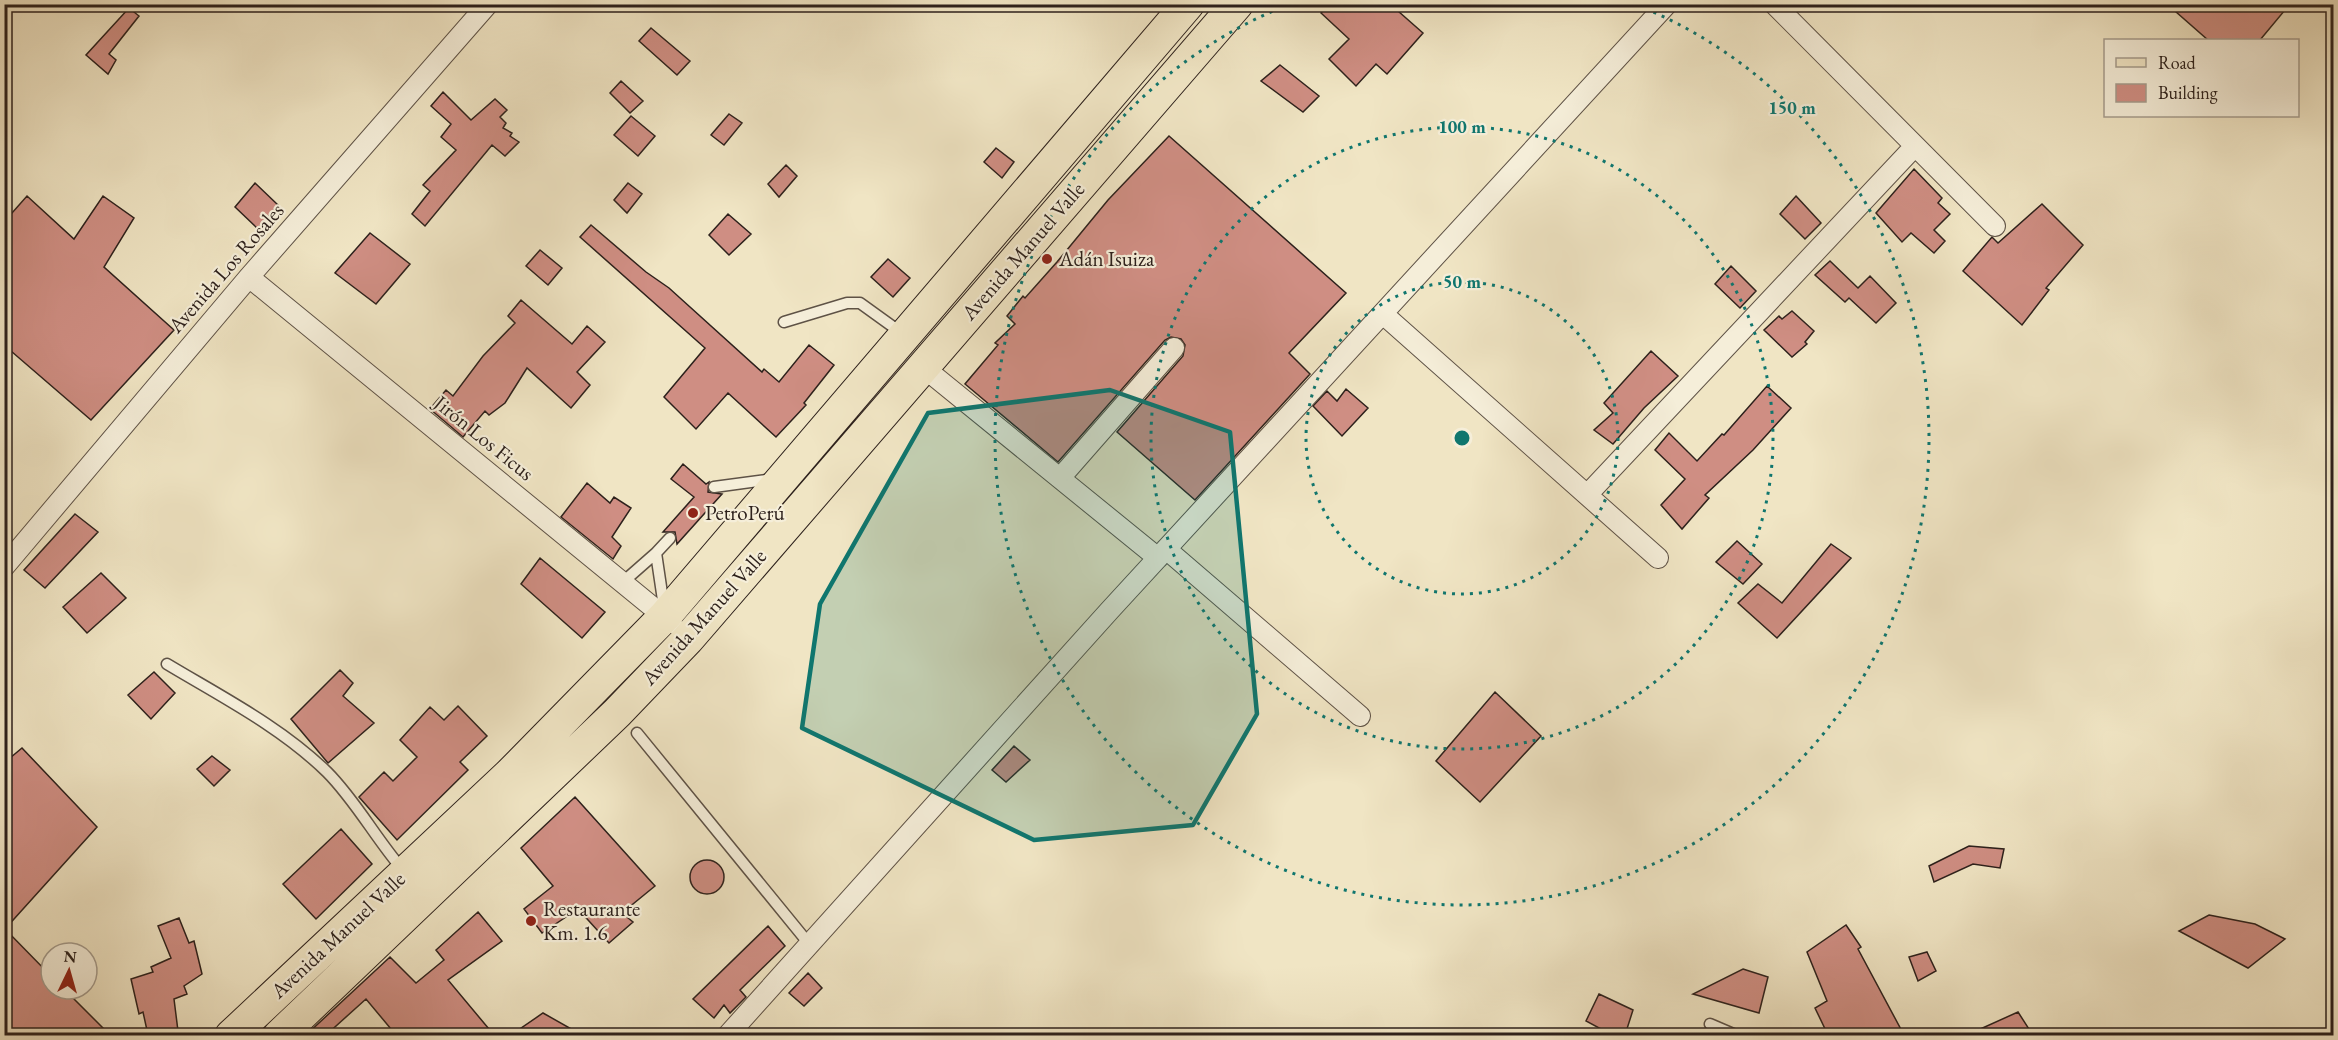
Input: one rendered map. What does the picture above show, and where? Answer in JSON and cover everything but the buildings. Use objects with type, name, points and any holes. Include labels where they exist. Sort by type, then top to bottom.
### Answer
[{"type":"main road","name":"Avenida Manuel Valle","points":[[231,1035],[510,774],[665,616],[1188,4]]},
{"type":"main road","name":"Avenida Manuel Valle","points":[[279,1035],[617,713],[688,639],[1237,4]]},
{"type":"street","name":"Avenida Los Rosales","points":[[4,567],[249,277],[488,4]]},
{"type":"street","points":[[727,1035],[1162,554],[1666,4]]},
{"type":"street","points":[[1774,4],[1995,226]]},
{"type":"street","points":[[1587,495],[1915,146]]},
{"type":"street","name":"Jirón Los Ficus","points":[[249,277],[665,616],[688,639]]},
{"type":"street","points":[[1383,314],[1658,558]]},
{"type":"street","points":[[1060,478],[1174,348]]},
{"type":"street","points":[[922,368],[1060,478],[1162,554],[1360,716]]},
{"type":"lane","points":[[784,322],[847,303],[860,303],[904,335]]},
{"type":"lane","points":[[714,487],[783,478]]},
{"type":"lane","points":[[623,582],[670,538]]},
{"type":"lane","points":[[656,553],[665,616]]},
{"type":"lane","points":[[167,664],[258,718],[308,754],[329,774],[405,872]]},
{"type":"lane","points":[[638,733],[810,945]]},
{"type":"lane","points":[[1710,1024],[1738,1035]]},
{"type":"highlighted area","points":[[1110,390],[1230,432],[1257,714],[1193,825],[1034,840],[802,728],[820,604],[928,413]]},
{"type":"place","name":"Adán Isuiza","points":[[1047,259]]},
{"type":"place","name":"PetroPerú","points":[[693,513]]},
{"type":"place","name":"Restaurante Km. 1.6","points":[[531,921]]}]
